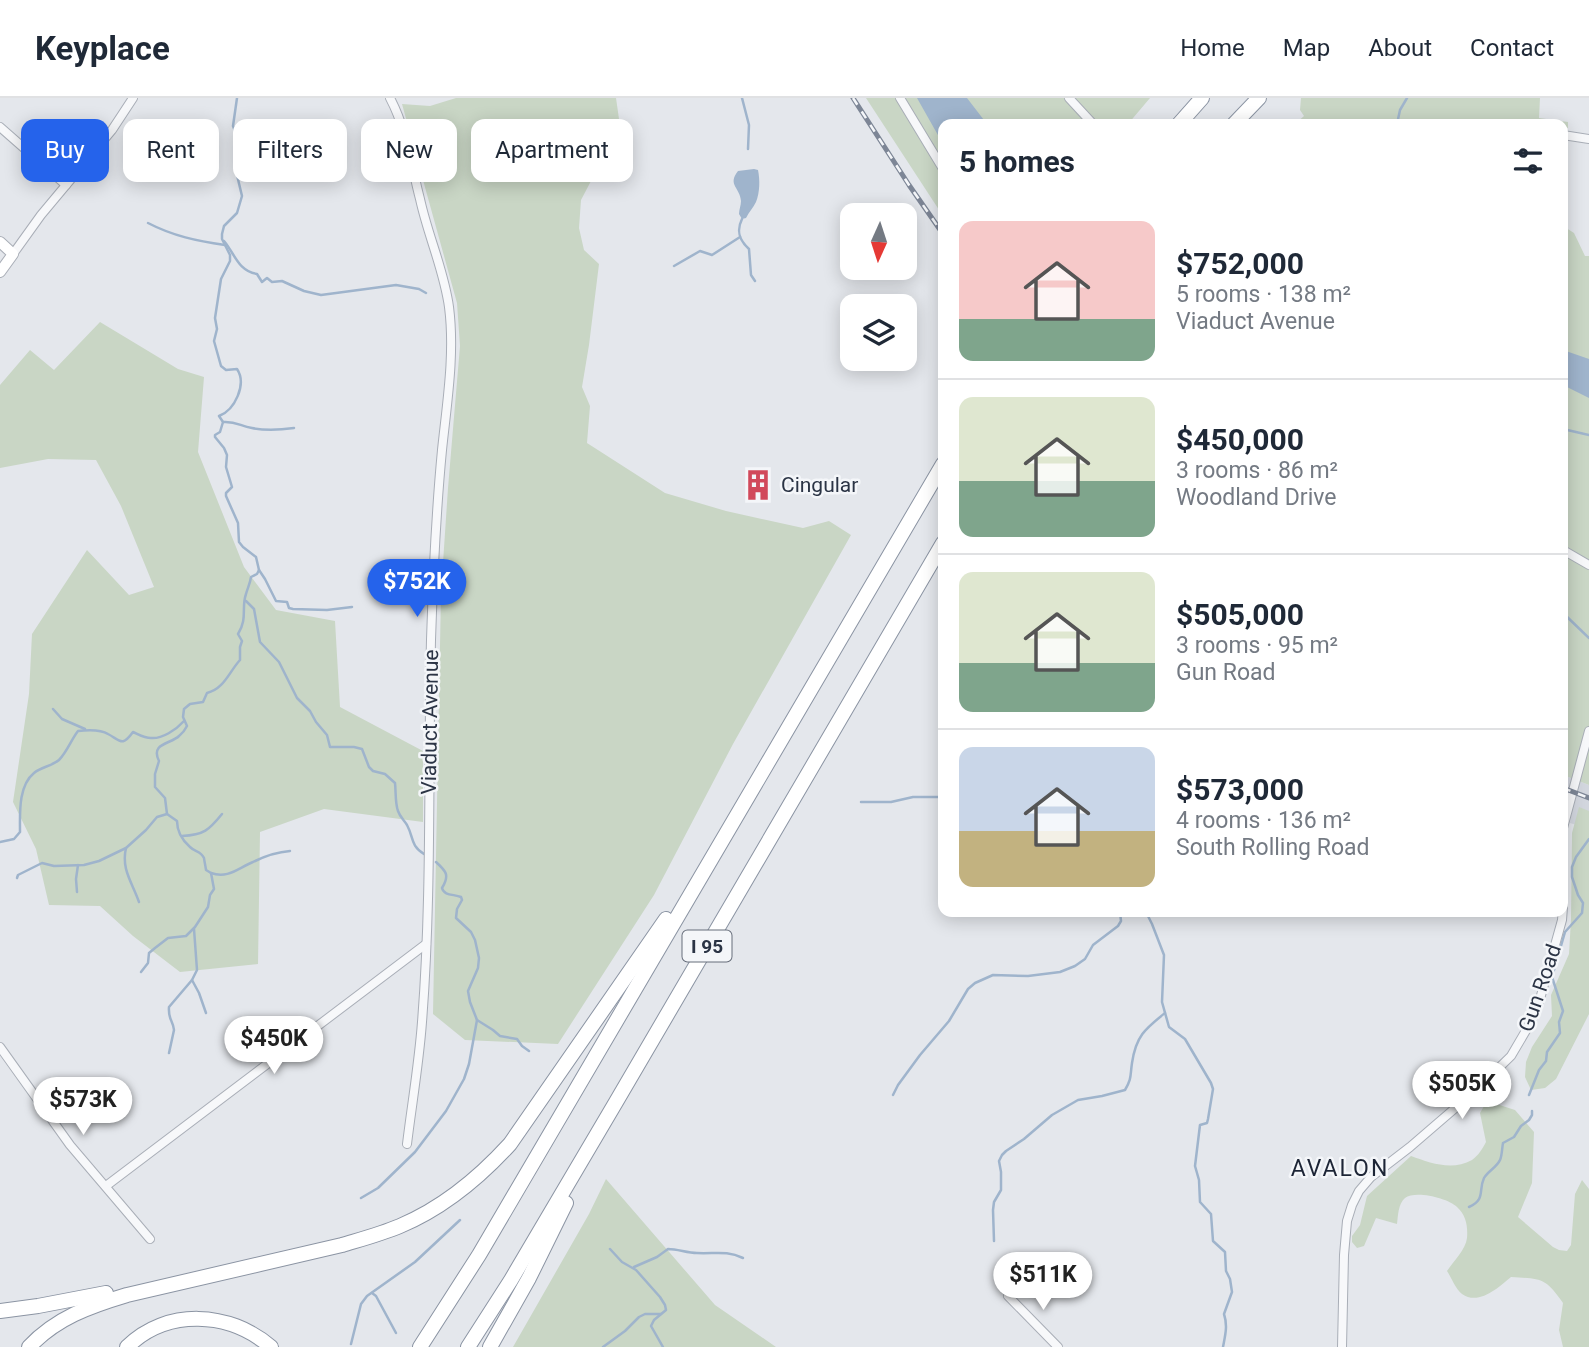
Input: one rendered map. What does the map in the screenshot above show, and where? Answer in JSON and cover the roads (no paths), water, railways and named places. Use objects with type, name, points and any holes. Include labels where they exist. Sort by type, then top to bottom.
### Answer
[{"type":"highway","points":[[1239,119],[1259,98]]},
{"type":"highway","points":[[1184,119],[1202,99]]},
{"type":"highway","name":"I 95","points":[[420,1347],[486,1243],[938,472]]},
{"type":"highway","name":"I 95","points":[[468,1347],[511,1280],[938,553]]},
{"type":"highway","points":[[29,1347],[67,1317],[93,1305],[127,1294],[372,1236],[423,1215],[473,1181],[503,1152],[523,1126],[720,842]]},
{"type":"highway","points":[[490,1347],[535,1266],[616,1102]]},
{"type":"highway","points":[[0,1311],[38,1307],[218,1273]]},
{"type":"highway","points":[[127,1347],[151,1329],[173,1321],[195,1318],[231,1323],[271,1347]]},
{"type":"street","points":[[0,272],[112,130],[133,98]]},
{"type":"street","name":"Viaduct Avenue","points":[[390,98],[403,125],[420,201],[444,280],[451,332],[433,586],[426,944],[418,1060],[407,1144]]},
{"type":"street","points":[[900,98],[938,161]]},
{"type":"street","points":[[1069,98],[1088,119]]},
{"type":"street","points":[[0,127],[66,185]]},
{"type":"street","points":[[1568,136],[1589,139]]},
{"type":"street","points":[[0,242],[13,254]]},
{"type":"street","points":[[1568,553],[1589,565]]},
{"type":"street","points":[[1568,809],[1589,731]]},
{"type":"street","name":"Gun Road","points":[[1342,1347],[1347,1221],[1359,1191],[1371,1177],[1466,1099],[1511,1056],[1527,1031],[1540,999],[1562,917]]},
{"type":"street","points":[[106,1186],[426,944]]},
{"type":"street","points":[[0,1047],[54,1124],[150,1239]]},
{"type":"street","points":[[1008,1296],[1058,1347]]},
{"type":"water","points":[[917,98],[967,98],[983,119],[938,119],[938,135]]},
{"type":"water","points":[[758,170],[759,174],[758,194],[746,218],[742,219],[739,214],[740,196],[734,180],[738,171]]},
{"type":"water","points":[[1568,352],[1589,359],[1589,398],[1568,388]]},
{"type":"waterway","points":[[237,98],[233,126],[238,153],[236,171],[242,196],[237,213],[224,226],[222,234],[230,261],[221,279],[214,341],[221,366],[226,370],[237,369],[241,382],[238,396],[230,408],[219,416],[223,422],[220,432],[215,435],[227,455],[226,467],[232,487],[226,496],[238,523],[239,542],[256,557],[259,570],[276,601],[287,602],[289,608],[293,609],[327,610],[352,607]]},
{"type":"waterway","points":[[742,98],[749,125],[748,149]]},
{"type":"waterway","points":[[1398,119],[1407,98]]},
{"type":"waterway","points":[[742,219],[740,235],[749,249],[751,275],[755,281]]},
{"type":"waterway","points":[[148,223],[185,237],[225,245]]},
{"type":"waterway","points":[[674,266],[700,251],[712,255],[740,237]]},
{"type":"waterway","points":[[224,241],[241,266],[257,274],[262,282],[267,278],[272,282],[282,281],[321,295],[396,285],[426,293]]},
{"type":"waterway","points":[[223,422],[262,430],[294,428]]},
{"type":"waterway","points":[[1568,430],[1589,435]]},
{"type":"waterway","points":[[167,814],[165,798],[155,787],[159,761],[157,751],[185,730],[187,726],[183,717],[184,709],[190,704],[203,702],[207,693],[218,688],[240,660],[242,641],[238,634],[243,623],[245,599],[251,577],[259,570]]},
{"type":"waterway","points":[[246,601],[254,609],[260,642],[279,662],[297,698],[327,735],[330,747],[362,749],[369,767],[385,774],[395,783],[399,813],[414,844],[424,854]]},
{"type":"waterway","points":[[1568,618],[1589,638]]},
{"type":"waterway","points":[[53,709],[62,719],[85,729]]},
{"type":"waterway","points":[[0,842],[14,839],[20,832],[21,801],[29,779],[37,771],[59,760],[78,731],[101,731],[124,741],[133,732],[148,738],[160,737],[173,731],[184,721]]},
{"type":"waterway","points":[[861,802],[938,797]]},
{"type":"waterway","points":[[17,878],[42,863],[54,866],[84,865],[99,861],[126,848],[157,817],[167,814],[177,821],[179,832],[185,841],[204,858],[214,889],[208,907],[195,927],[186,936],[168,938],[149,953],[148,963],[141,972]]},
{"type":"waterway","points":[[182,836],[205,831],[222,814]]},
{"type":"waterway","points":[[1529,1095],[1539,1070],[1546,1061],[1547,1052],[1560,1033],[1559,1022],[1563,1011],[1552,977],[1565,932],[1582,913],[1583,903],[1572,877],[1572,867],[1589,839]]},
{"type":"waterway","points":[[126,848],[126,869],[139,902]]},
{"type":"waterway","points":[[211,873],[228,874],[267,856],[290,851]]},
{"type":"waterway","points":[[361,1198],[378,1188],[415,1152],[446,1111],[464,1079],[469,1064],[477,1020],[468,991],[478,968],[479,958],[471,932],[456,918],[461,897],[443,891],[446,874],[436,862]]},
{"type":"waterway","points":[[77,892],[78,865]]},
{"type":"waterway","points":[[893,1095],[920,1055],[949,1021],[968,989],[975,983],[993,975],[1028,976],[1060,972],[1075,966],[1085,959],[1093,945],[1118,926],[1121,917]]},
{"type":"waterway","points":[[1148,917],[1164,955],[1162,1002],[1169,1027],[1185,1039],[1213,1089],[1207,1123],[1200,1125],[1195,1166],[1200,1202],[1211,1214],[1213,1241],[1225,1252],[1226,1271],[1230,1279],[1232,1292],[1224,1314],[1226,1327],[1223,1347]]},
{"type":"waterway","points":[[169,1053],[174,1030],[169,1007],[197,970],[194,929]]},
{"type":"waterway","points":[[192,980],[206,1013]]},
{"type":"waterway","points":[[994,1241],[993,1210],[1001,1190],[999,1161],[1002,1155],[1052,1115],[1078,1100],[1125,1090],[1130,1080],[1139,1040],[1165,1013]]},
{"type":"waterway","points":[[477,1020],[500,1036],[517,1039],[529,1051]]},
{"type":"waterway","points":[[1469,1207],[1478,1201],[1484,1178],[1500,1160],[1503,1143],[1514,1137],[1529,1120],[1532,1111]]},
{"type":"waterway","points":[[351,1344],[361,1304],[367,1296],[415,1262],[460,1220]]},
{"type":"waterway","points":[[610,1249],[622,1262],[636,1270],[665,1305],[666,1310],[651,1326],[663,1347]]},
{"type":"waterway","points":[[634,1267],[668,1249],[693,1253],[726,1253],[743,1258]]},
{"type":"waterway","points":[[372,1293],[396,1333]]},
{"type":"waterway","points":[[603,1347],[639,1317],[645,1314],[661,1314]]},
{"type":"railway","points":[[853,98],[938,227]]},
{"type":"railway","points":[[1568,790],[1589,798]]},
{"type":"place","name":"Cingular","points":[[758,485]]},
{"type":"district","name":"AVALON","points":[[1340,1168]]}]
